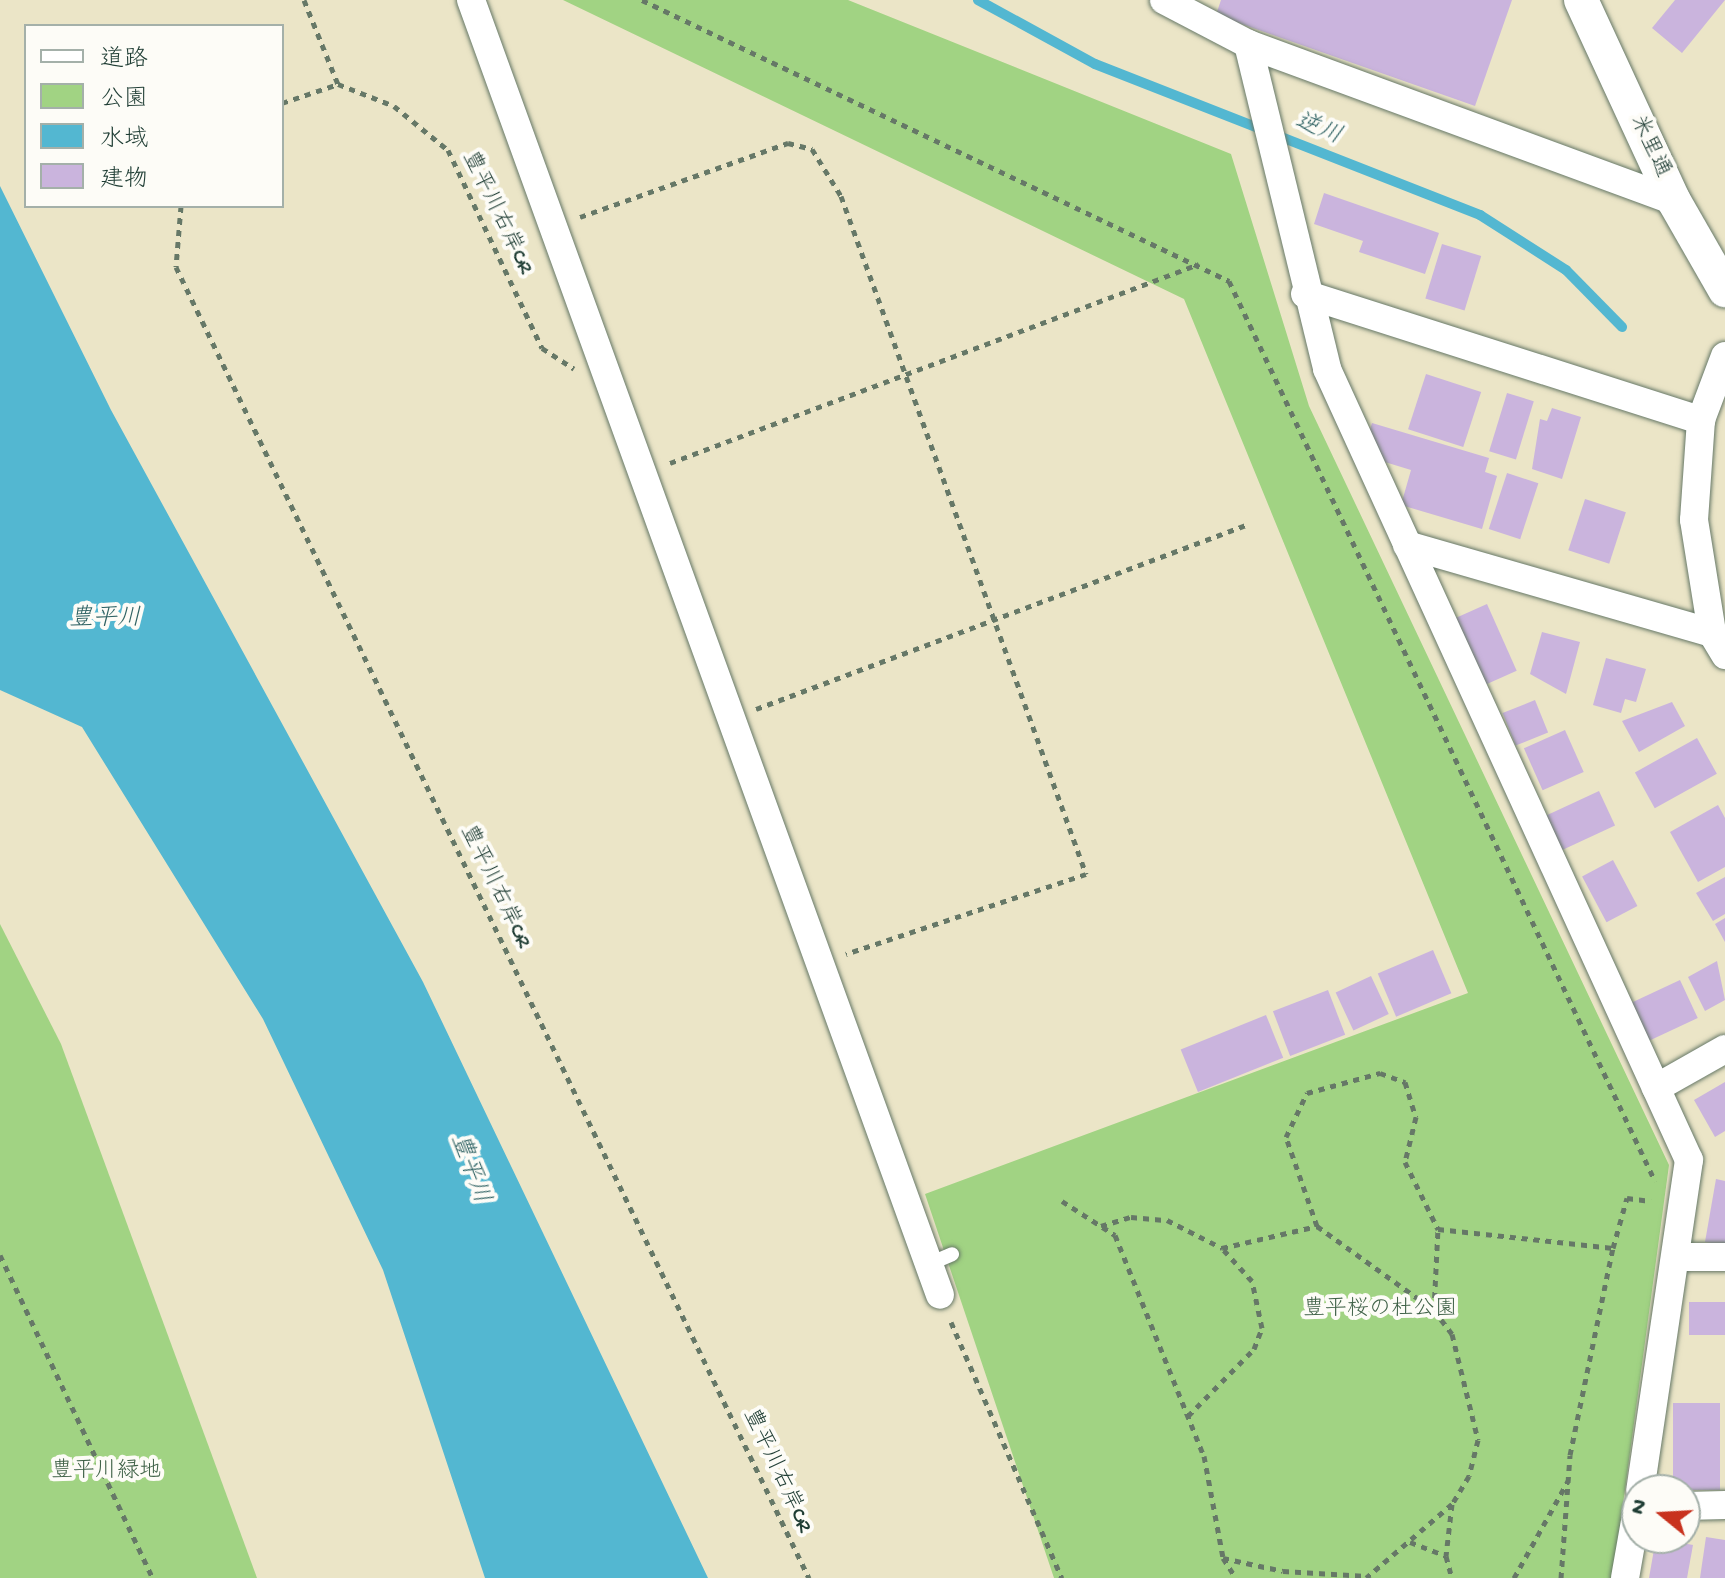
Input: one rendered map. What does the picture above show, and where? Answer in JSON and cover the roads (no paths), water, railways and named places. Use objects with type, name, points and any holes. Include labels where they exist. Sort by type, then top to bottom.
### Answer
[{"type":"street","points":[[471,0],[819,963],[941,1259],[940,1295]]},
{"type":"street","points":[[1164,0],[1250,56],[1674,201]]},
{"type":"street","name":"米里通","points":[[1581,0],[1674,201],[1721,270]]},
{"type":"street","points":[[1250,56],[1270,154],[1327,369],[1689,1160],[1643,1474]]},
{"type":"street","points":[[1305,294],[1701,420]]},
{"type":"street","points":[[1407,545],[1718,644],[1694,520],[1701,420],[1725,356]]},
{"type":"street","points":[[1656,1088],[1725,1049]]},
{"type":"street","points":[[1677,1257],[1725,1257]]},
{"type":"street","points":[[1701,1506],[1725,1505]]},
{"type":"street","points":[[1625,1578],[1629,1554]]},
{"type":"water","name":"豊平川","points":[[0,186],[111,410],[423,982],[708,1578],[485,1578],[383,1270],[263,1019],[82,727],[0,690]]},
{"type":"waterway","name":"逆川","points":[[978,0],[1095,64],[1480,215],[1566,270],[1622,327]]},
{"type":"park label","name":"豊平桜の杜公園","points":[[1380,1311]]},
{"type":"park label","name":"豊平川緑地","points":[[106,1473]]}]
